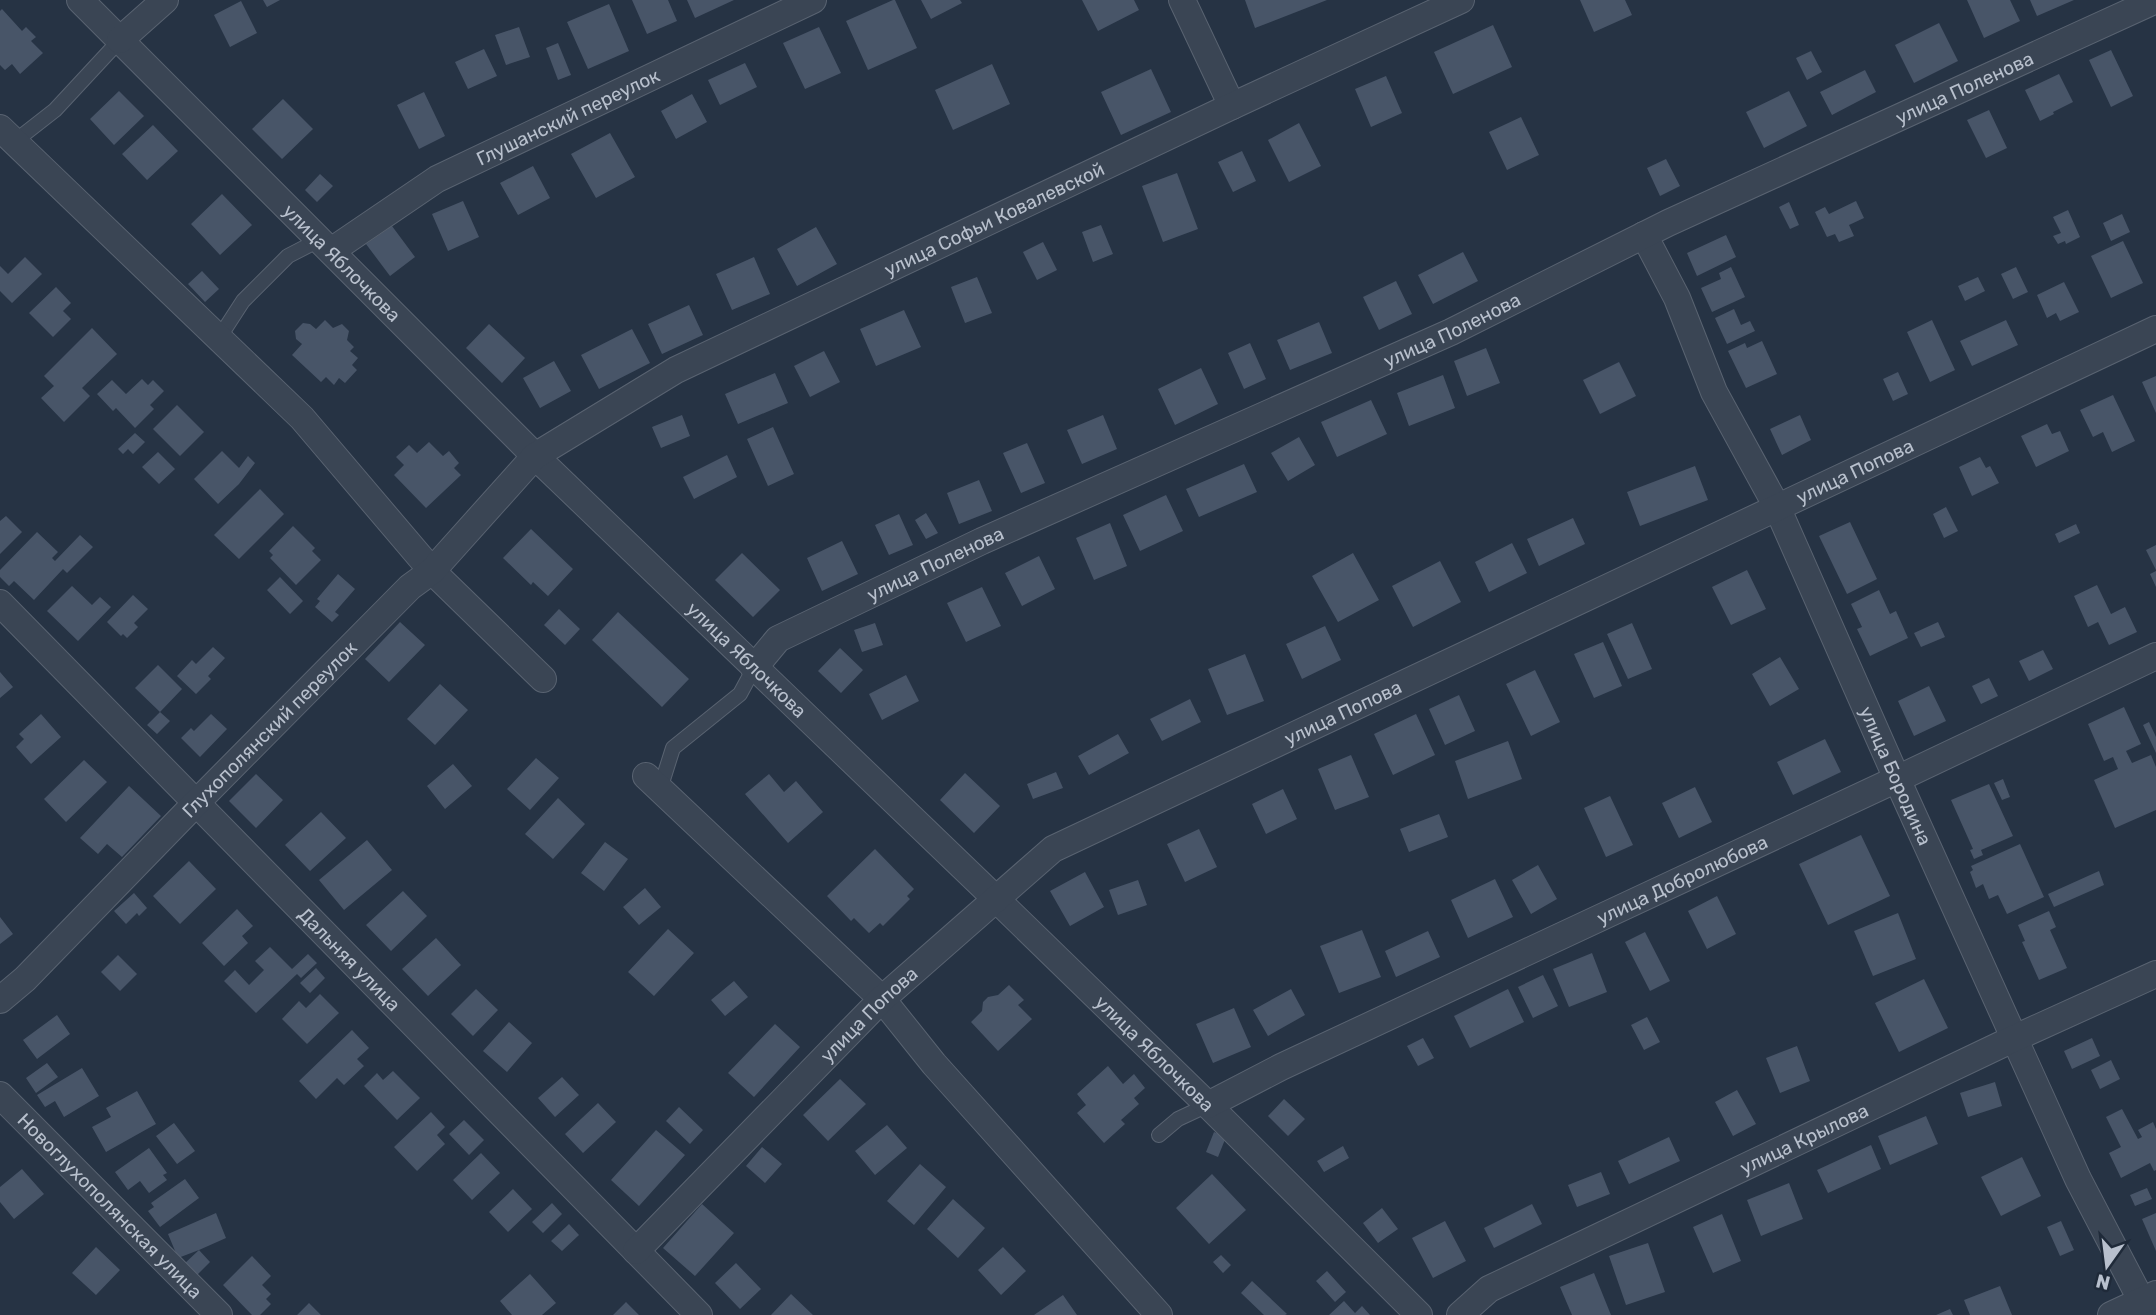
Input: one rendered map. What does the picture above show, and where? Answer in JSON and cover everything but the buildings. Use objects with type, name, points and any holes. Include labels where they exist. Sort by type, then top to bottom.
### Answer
[{"type":"street","name":"улица Яблочкова","points":[[80,0],[535,456],[995,898],[1419,1315]]},
{"type":"street","points":[[120,40],[165,0]]},
{"type":"street","name":"Глушанский переулок","points":[[325,246],[436,179],[813,0]]},
{"type":"street","points":[[1182,0],[1232,106]]},
{"type":"street","name":"улица Софьи Ковалевской","points":[[535,456],[676,370],[1461,0]]},
{"type":"street","name":"улица Поленова","points":[[754,668],[778,639],[982,541],[1451,332],[1644,235],[2156,0]]},
{"type":"street","points":[[7,135],[302,418],[432,571],[543,679]]},
{"type":"street","name":"улица Бородина","points":[[1644,235],[1677,298],[1714,392],[1777,507],[2078,1179],[2149,1303]]},
{"type":"street","name":"улица Попова","points":[[636,1251],[882,999],[1053,849],[2156,328]]},
{"type":"street","name":"Глухополянский переулок","points":[[0,1000],[25,979],[410,587],[432,571],[535,456]]},
{"type":"street","name":"Дальняя улица","points":[[0,603],[699,1315]]},
{"type":"street","name":"улица Добролюбова","points":[[1208,1105],[1281,1067],[2156,656]]},
{"type":"street","points":[[653,783],[882,999],[934,1064],[1159,1315]]},
{"type":"street","name":"улица Крылова","points":[[1460,1315],[1489,1289],[2015,1038],[2156,974]]},
{"type":"street","name":"Новоглухополянская улица","points":[[0,1095],[219,1315]]},
{"type":"street","points":[[2111,1315],[2149,1303]]},
{"type":"lane","points":[[7,135],[55,110],[120,40]]},
{"type":"lane","points":[[219,338],[243,301],[288,256],[325,246]]},
{"type":"lane","points":[[653,783],[673,748],[740,694],[754,668]]},
{"type":"lane","points":[[1159,1135],[1178,1119],[1208,1105]]}]
